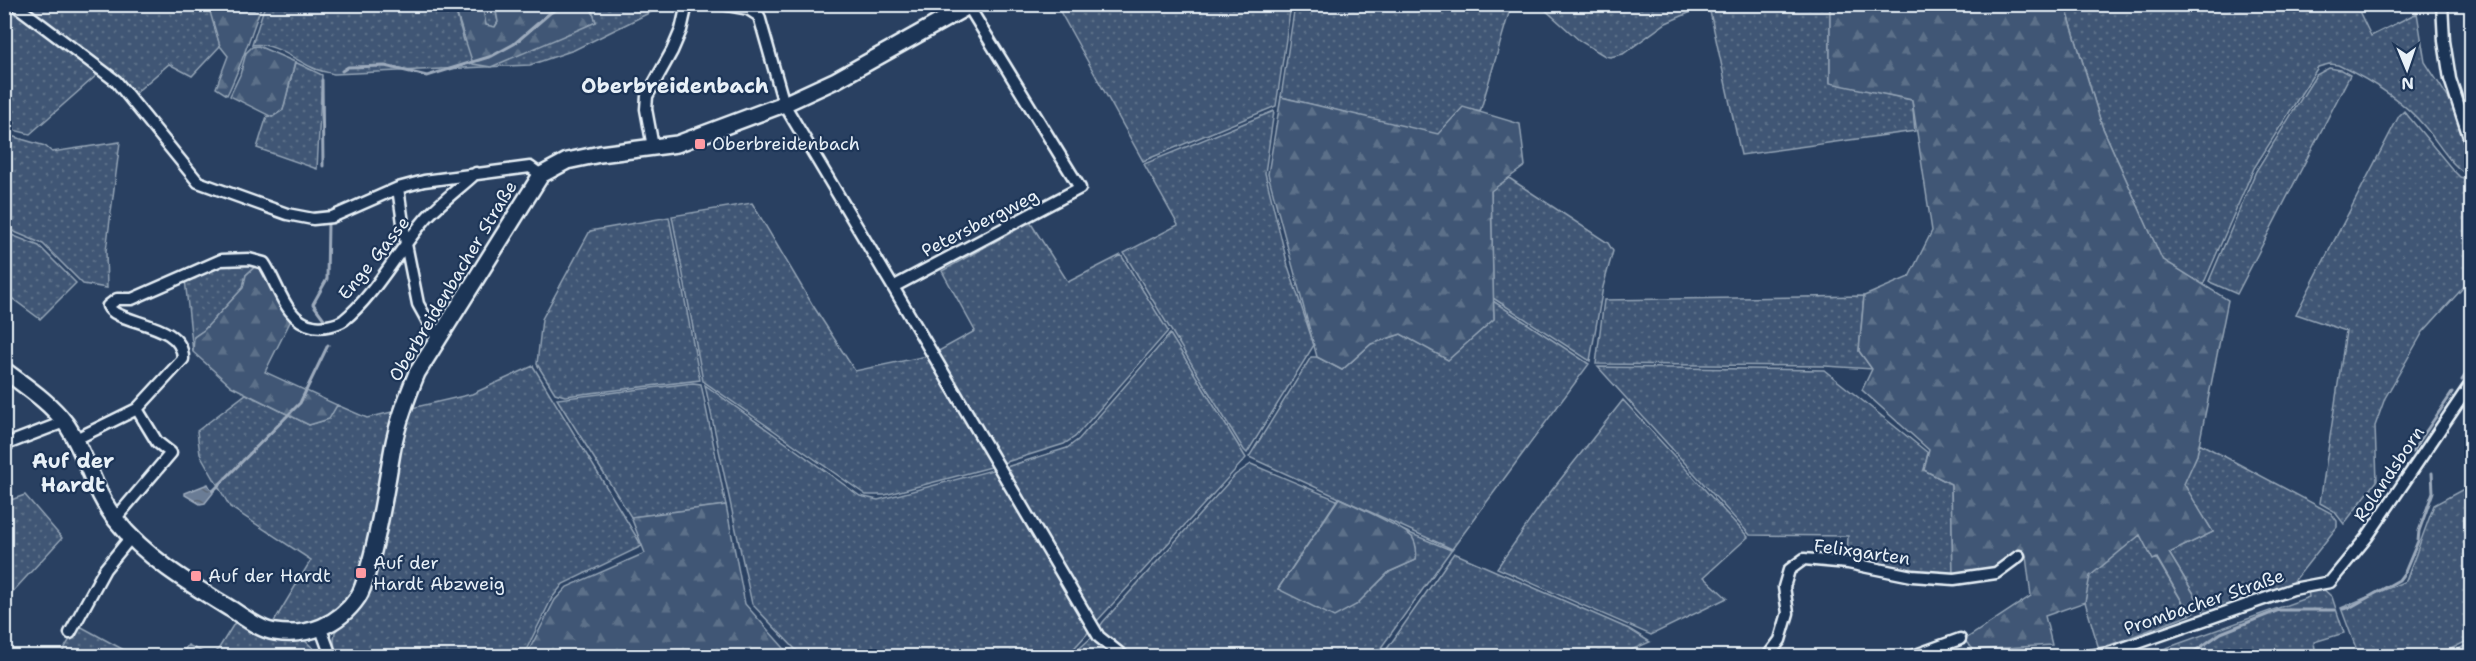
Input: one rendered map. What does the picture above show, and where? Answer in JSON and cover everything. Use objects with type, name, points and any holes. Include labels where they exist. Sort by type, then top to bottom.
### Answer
[{"type":"street","points":[[14,4],[116,81],[198,182],[277,210],[313,219],[332,217],[398,188],[476,172],[530,167],[541,175]]},
{"type":"street","points":[[653,147],[646,110],[646,96],[672,51],[681,30],[687,4]]},
{"type":"street","points":[[721,4],[748,9],[759,16],[784,104],[1099,637],[1123,657]]},
{"type":"street","points":[[2442,4],[2444,41],[2450,79],[2472,146]]},
{"type":"street","name":"Oberbreidenbacher Straße","points":[[321,629],[340,617],[358,596],[367,574],[382,518],[393,444],[402,409],[417,373],[541,175],[567,161],[677,144],[784,104],[836,80],[970,5]]},
{"type":"street","name":"Petersbergweg","points":[[893,287],[1080,188],[970,5]]},
{"type":"street","name":"Enge Gasse","points":[[137,409],[183,359],[184,350],[180,342],[146,323],[117,315],[108,306],[117,299],[132,299],[166,282],[221,260],[249,259],[264,263],[288,308],[299,318],[313,327],[332,325],[343,321],[359,304],[428,216],[476,172]]},
{"type":"street","points":[[398,188],[418,304],[438,340]]},
{"type":"street","points":[[4,370],[49,406],[64,422],[76,439],[100,497],[131,537],[168,568],[247,620],[273,632],[298,634],[321,629],[331,657]]},
{"type":"street","name":"Rolandsborn","points":[[2330,582],[2367,537],[2472,382]]},
{"type":"street","points":[[76,439],[137,409],[157,442],[171,453],[115,519]]},
{"type":"street","points":[[4,445],[64,422]]},
{"type":"street","points":[[70,633],[105,569],[131,537]]},
{"type":"street","name":"Felixgarten","points":[[1768,657],[1780,640],[1788,613],[1784,587],[1789,570],[1804,559],[1848,563],[1912,576],[1954,579],[1996,573],[2019,556]]},
{"type":"street","name":"Prombacher Straße","points":[[2090,657],[2293,589],[2330,582]]},
{"type":"street","points":[[1913,657],[1960,639]]},
{"type":"green space","points":[[6,4],[98,74],[30,134],[5,128],[4,5]]},
{"type":"green space","points":[[1060,4],[1291,5],[1276,106],[1143,161],[1057,6]]},
{"type":"green space","points":[[1721,4],[1830,5],[1830,82],[1912,100],[1915,131],[1741,155],[1709,7]]},
{"type":"green space","points":[[2077,4],[2356,5],[2371,36],[2417,13],[2425,62],[2451,102],[2470,147],[2471,172],[2465,173],[2448,158],[2416,117],[2385,91],[2338,65],[2329,64],[2318,67],[2254,168],[2203,285],[2162,260],[2102,126],[2068,14]]},
{"type":"green space","points":[[17,5],[257,5],[254,10],[211,12],[220,46],[192,76],[169,64],[134,94]]},
{"type":"green space","points":[[257,5],[262,5],[227,95],[216,88],[228,56],[220,46],[210,12],[254,10]]},
{"type":"green space","points":[[265,5],[454,5],[464,41],[596,22],[590,5],[665,5],[574,50],[530,65],[334,74],[314,68],[275,48],[259,44],[252,45]]},
{"type":"green space","points":[[454,5],[482,5],[486,25],[495,27],[498,22],[495,5],[590,5],[596,22],[491,67],[473,64]]},
{"type":"green space","points":[[482,5],[495,5],[498,22],[495,27],[486,26]]},
{"type":"green space","points":[[1295,5],[1511,6],[1480,112],[1463,108],[1438,135],[1281,97]]},
{"type":"green space","points":[[1535,5],[1707,5],[1666,23],[1623,54],[1610,57],[1580,41],[1543,8]]},
{"type":"green space","points":[[1830,5],[2077,5],[2068,14],[2102,126],[2162,259],[2228,300],[2197,455],[2184,484],[2213,532],[2169,553],[2202,607],[2190,615],[2157,558],[2153,560],[2140,535],[2090,576],[2085,602],[2045,616],[2052,645],[1974,650],[1964,640],[2031,596],[2026,556],[1992,571],[1953,575],[1951,484],[1924,470],[1929,450],[1862,390],[1872,369],[1859,351],[1864,296],[1909,277],[1932,231],[1912,100],[1830,83]]},
{"type":"green space","points":[[258,46],[295,62],[283,110],[272,117],[230,96],[240,75],[246,53],[252,47]]},
{"type":"green space","points":[[295,62],[322,75],[317,169],[257,148],[267,116],[272,117],[283,110]]},
{"type":"green space","points":[[2329,68],[2341,70],[2350,75],[2237,294],[2212,283],[2209,281],[2256,171],[2316,75]]},
{"type":"green space","points":[[1281,97],[1438,134],[1463,107],[1520,124],[1525,166],[1491,191],[1494,319],[1448,360],[1401,334],[1371,344],[1342,370],[1317,357],[1268,174]]},
{"type":"green space","points":[[1274,111],[1265,173],[1288,266],[1314,345],[1247,453],[1124,253],[1178,225],[1144,164]]},
{"type":"green space","points":[[2404,111],[2452,169],[2460,177],[2471,180],[2471,279],[2423,332],[2385,398],[2375,426],[2377,481],[2344,524],[2334,511],[2320,503],[2346,331],[2296,314],[2399,116]]},
{"type":"green space","points":[[4,134],[45,146],[52,152],[120,142],[106,251],[107,288],[83,284],[43,244],[5,228]]},
{"type":"green space","points":[[1509,178],[1608,243],[1613,251],[1603,287],[1590,361],[1493,298],[1491,190]]},
{"type":"green space","points":[[752,203],[855,371],[931,355],[995,466],[885,495],[866,495],[703,381],[672,216]]},
{"type":"green space","points":[[669,217],[700,380],[565,396],[555,393],[537,364],[542,319],[590,231]]},
{"type":"green space","points":[[1030,222],[1068,282],[1121,255],[1168,331],[1075,437],[1064,444],[1003,463],[935,353],[975,331],[942,271]]},
{"type":"green space","points":[[4,232],[39,246],[76,283],[40,319],[5,293]]},
{"type":"green space","points":[[221,261],[258,264],[246,275],[243,288],[204,330],[194,337],[193,352],[185,279]]},
{"type":"green space","points":[[258,264],[292,318],[265,372],[337,405],[329,419],[309,425],[231,386],[193,352],[194,337],[204,330],[243,288],[246,275]]},
{"type":"green space","points":[[1864,296],[1859,351],[1872,369],[1825,366],[1596,364],[1604,300]]},
{"type":"green space","points":[[1493,301],[1589,364],[1452,549],[1249,457],[1311,357],[1317,357],[1342,370],[1371,344],[1401,334],[1448,359],[1494,319]]},
{"type":"green space","points":[[1170,334],[1246,458],[1098,620],[1095,620],[1003,468],[1067,448],[1079,439]]},
{"type":"green space","points":[[533,366],[642,546],[563,584],[552,598],[523,656],[336,656],[335,632],[360,602],[375,573],[407,409],[472,394]]},
{"type":"green space","points":[[1598,367],[1824,370],[1928,453],[1924,470],[1951,484],[1953,575],[1934,576],[1847,560],[1848,536],[1750,535]]},
{"type":"green space","points":[[693,383],[701,384],[726,505],[631,517],[557,399]]},
{"type":"green space","points":[[705,385],[860,496],[878,500],[996,469],[1089,630],[1087,634],[1067,656],[813,656],[797,651],[752,604]]},
{"type":"green space","points":[[246,394],[309,425],[328,419],[337,405],[367,418],[396,411],[380,500],[364,567],[354,590],[345,603],[330,617],[316,624],[294,627],[272,625],[311,560],[230,507],[200,454],[197,431]]},
{"type":"green space","points":[[1623,400],[1748,537],[1704,577],[1727,598],[1651,635],[1497,568],[1545,499]]},
{"type":"green space","points":[[2199,443],[2331,513],[2337,521],[2337,527],[2291,585],[2204,613],[2169,553],[2213,532],[2183,484],[2197,455]]},
{"type":"green space","points":[[1251,464],[1337,500],[1278,589],[1356,605],[1389,572],[1416,560],[1414,543],[1410,536],[1402,530],[1451,550],[1375,656],[1126,656],[1103,637],[1099,628],[1235,475]]},
{"type":"green space","points":[[2471,485],[2471,639],[2437,656],[2359,656],[2341,608],[2406,581],[2434,505]]},
{"type":"green space","points":[[25,495],[62,538],[5,600],[5,502]]},
{"type":"green space","points":[[1339,498],[1378,516],[1412,537],[1416,545],[1416,560],[1389,572],[1356,605],[1334,617],[1278,589]]},
{"type":"green space","points":[[726,505],[745,604],[791,656],[526,656],[555,600],[567,587],[645,553],[631,517]]},
{"type":"green space","points":[[2140,534],[2153,559],[2157,559],[2190,615],[2099,649],[2085,602],[2089,576]]},
{"type":"green space","points":[[1454,553],[1629,629],[1650,642],[1617,656],[1382,656]]},
{"type":"green space","points":[[2321,587],[2332,597],[2344,633],[2314,642],[2316,656],[2144,656],[2309,597],[2308,590]]},
{"type":"green space","points":[[237,619],[305,641],[322,656],[214,656]]},
{"type":"green space","points":[[78,625],[135,656],[60,656]]},
{"type":"green space","points":[[1091,638],[1096,638],[1119,656],[1071,656]]},
{"type":"green space","points":[[2471,643],[2471,656],[2444,656]]},
{"type":"green space","points":[[188,645],[210,656],[180,656]]},
{"type":"water","points":[[208,484],[213,493],[205,503],[200,504],[185,495],[185,493]]},
{"type":"waterway","points":[[342,71],[348,67],[385,66],[427,76],[492,56],[514,44],[550,13],[566,4]]},
{"type":"waterway","points":[[322,80],[323,166]]},
{"type":"waterway","points":[[324,319],[313,304],[327,279],[328,223]]},
{"type":"waterway","points":[[213,491],[300,403],[328,345]]},
{"type":"waterway","points":[[2462,380],[2472,365]]},
{"type":"waterway","points":[[2412,452],[2452,393]]},
{"type":"waterway","points":[[2343,609],[2351,607],[2399,580],[2405,572],[2418,541],[2419,531],[2433,492],[2432,473]]},
{"type":"waterway","points":[[2188,656],[2221,633],[2279,610],[2335,610]]},
{"type":"place","name":"Oberbreidenbach","points":[[700,144]]},
{"type":"place","name":"Auf der Hardt Abzweig","points":[[361,573]]},
{"type":"place","name":"Auf der Hardt","points":[[196,576]]},
{"type":"district","name":"Oberbreidenbach","points":[[675,86]]},
{"type":"district","name":"Auf der Hardt","points":[[73,473]]}]
